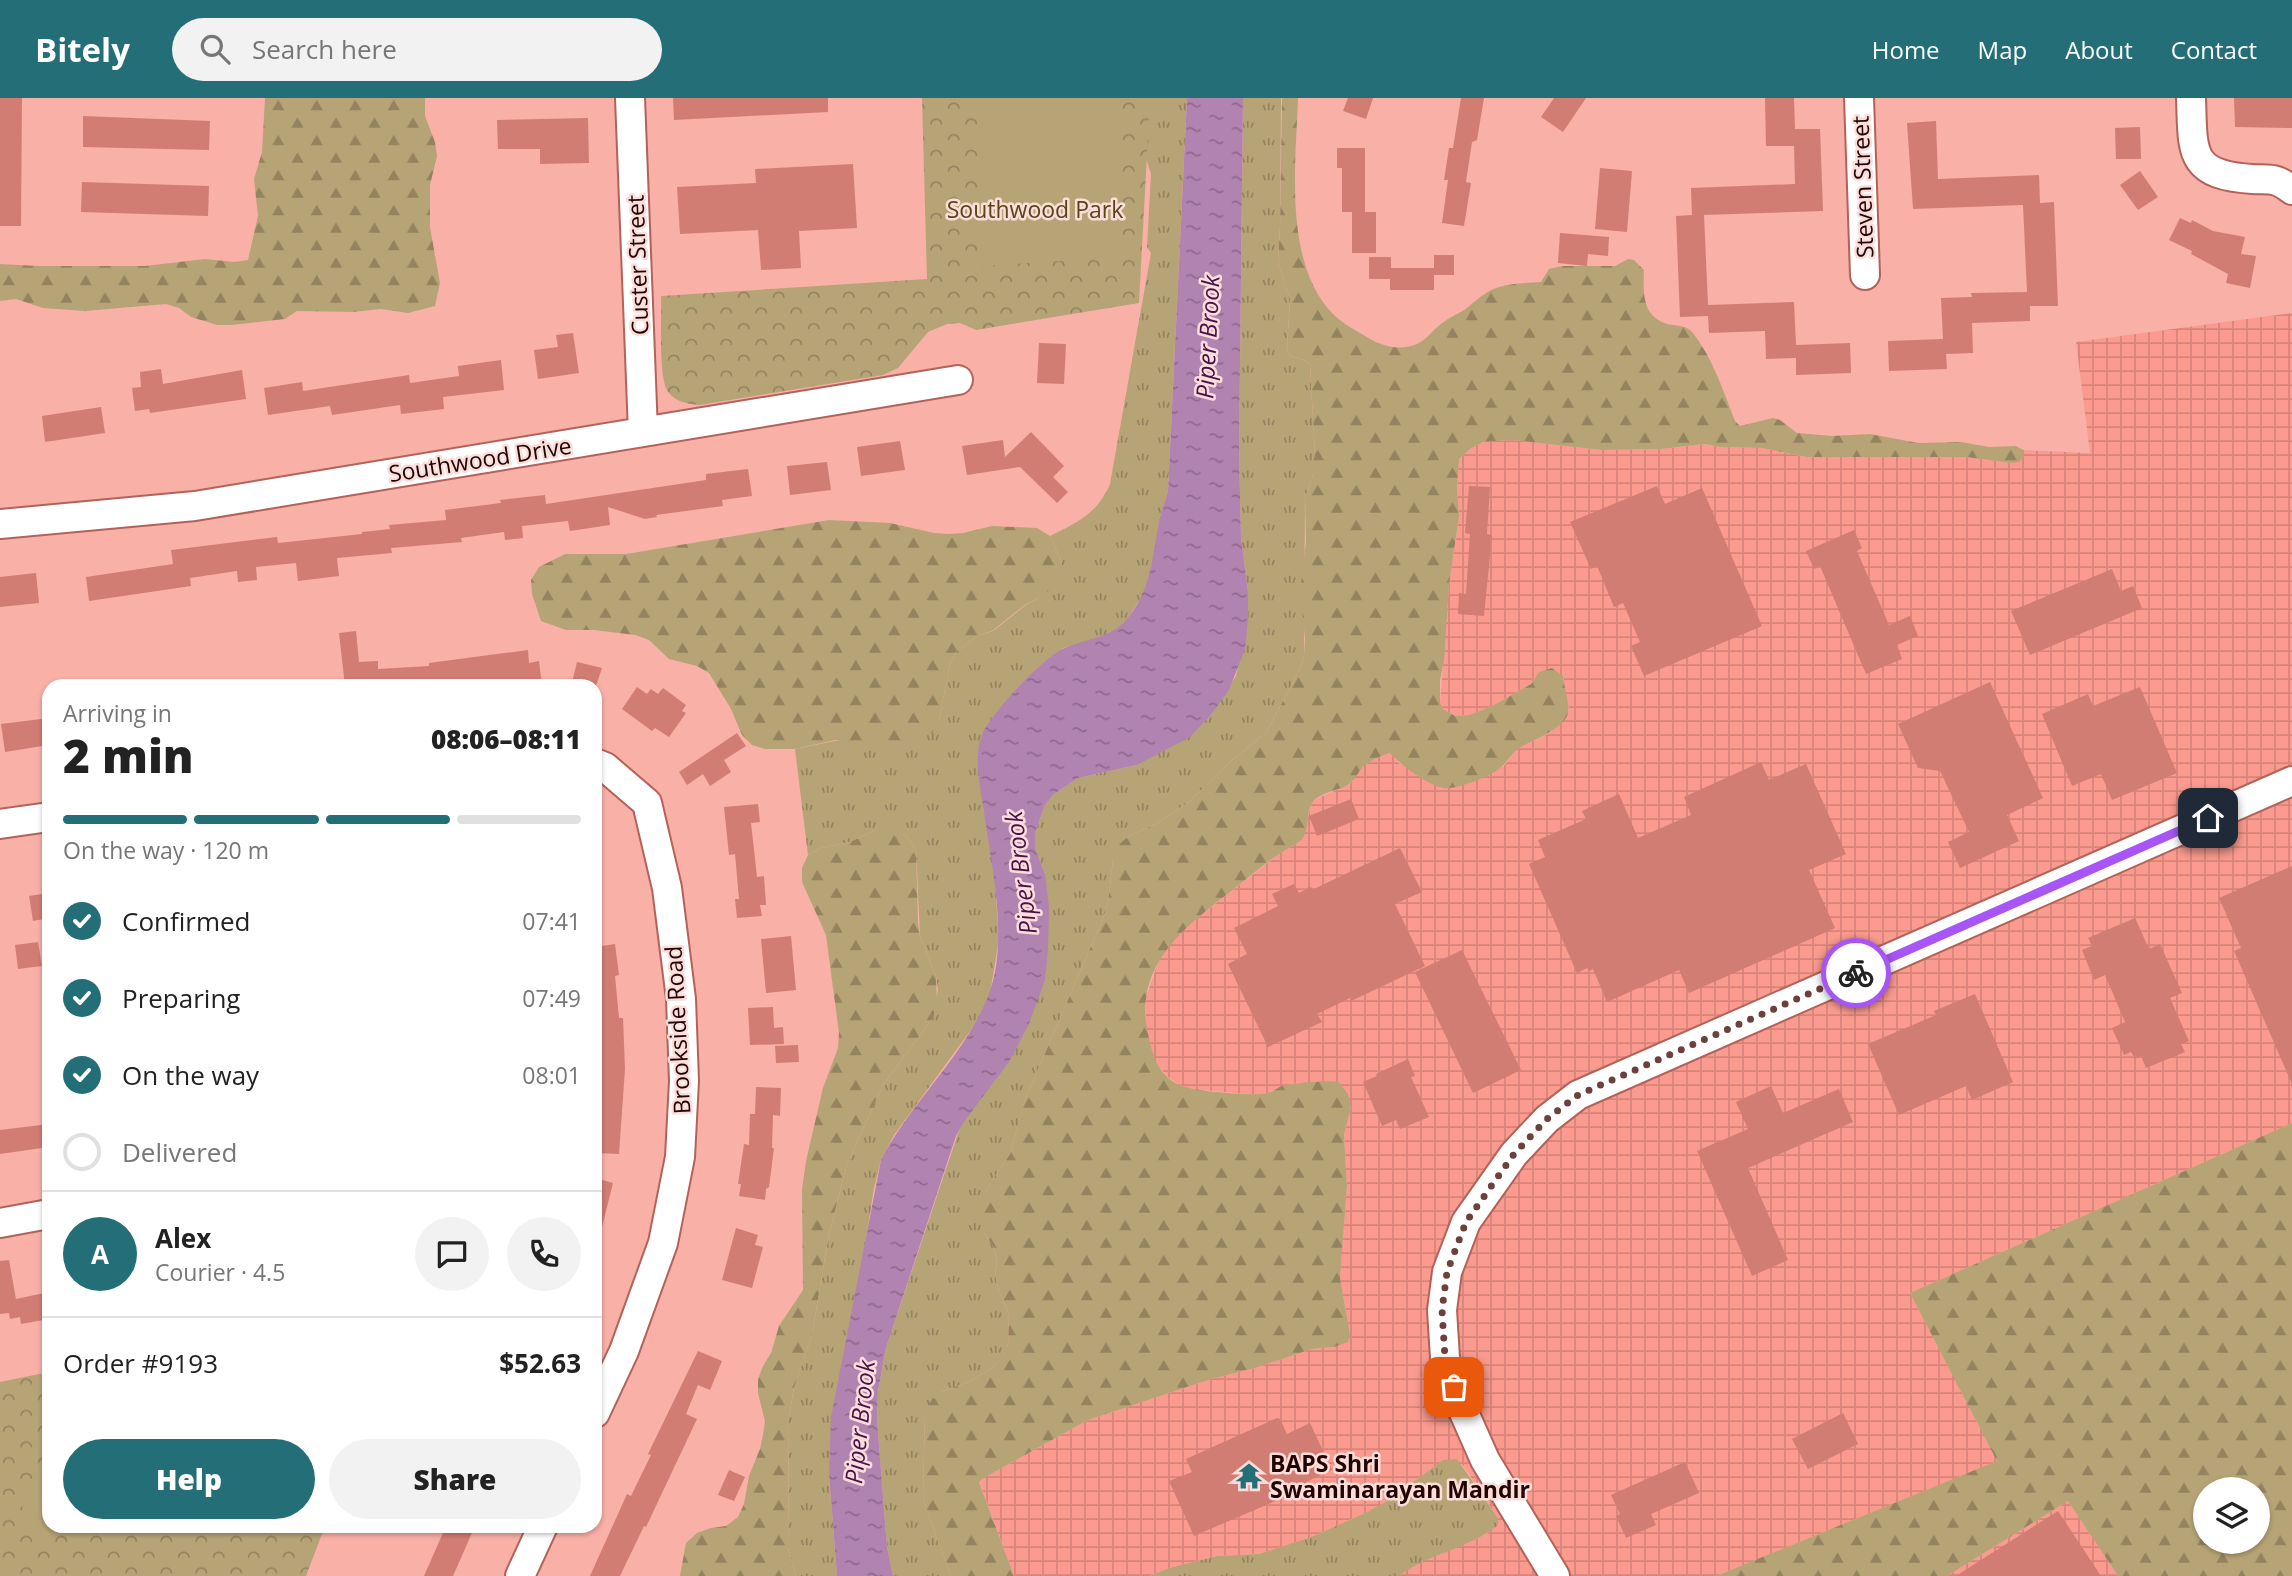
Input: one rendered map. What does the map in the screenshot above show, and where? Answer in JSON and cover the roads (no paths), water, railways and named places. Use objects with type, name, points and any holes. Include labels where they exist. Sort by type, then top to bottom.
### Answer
[{"type":"street","name":"Custer Street","points":[[630,98],[643,432]]},
{"type":"street","name":"Steven Street","points":[[1859,98],[1865,275]]},
{"type":"street","points":[[2191,98],[2192,146],[2204,167],[2224,176],[2277,179],[2292,190]]},
{"type":"street","name":"Southwood Drive","points":[[0,524],[195,506],[958,380]]},
{"type":"street","name":"Brookside Road","points":[[602,766],[647,803],[667,888],[681,999],[684,1081],[680,1157],[663,1243],[624,1351],[602,1398]]},
{"type":"street","points":[[1555,1576],[1485,1460],[1458,1399],[1445,1358],[1442,1310],[1447,1272],[1466,1222],[1514,1154],[1547,1119],[1578,1095],[2292,781]]},
{"type":"street","points":[[0,824],[42,818]]},
{"type":"street","points":[[0,1223],[42,1215]]},
{"type":"street","points":[[520,1576],[540,1533]]},
{"type":"water","name":"Piper Brook","points":[[1187,98],[1243,98],[1239,452],[1241,537],[1248,592],[1245,649],[1229,690],[1190,737],[1137,765],[1078,778],[1054,794],[1045,805],[1035,833],[1035,848],[1045,874],[1049,907],[1045,980],[1029,1024],[1009,1062],[956,1136],[886,1348],[878,1391],[877,1420],[887,1547],[893,1576],[837,1576],[829,1473],[831,1417],[881,1160],[911,1112],[964,1041],[990,992],[996,966],[997,911],[978,766],[982,735],[1006,700],[1055,653],[1112,631],[1126,620],[1140,599],[1152,564],[1159,522],[1168,491]]},
{"type":"place","name":"BAPS Shri Swaminarayan Mandir","points":[[1249,1476]]},
{"type":"park label","name":"Southwood Park","points":[[1035,209]]}]
